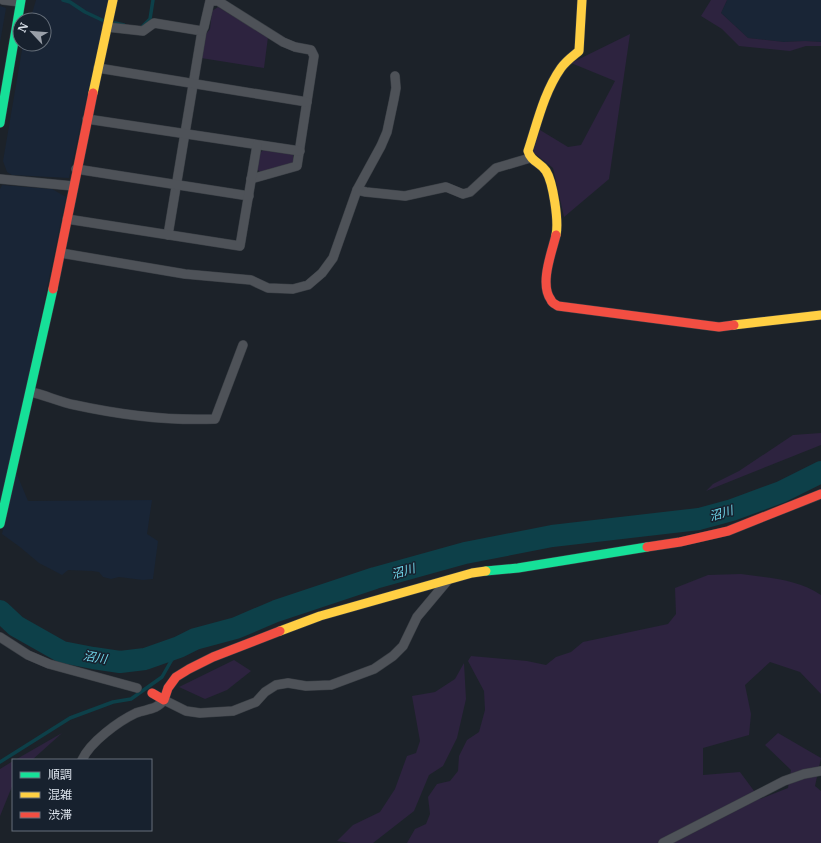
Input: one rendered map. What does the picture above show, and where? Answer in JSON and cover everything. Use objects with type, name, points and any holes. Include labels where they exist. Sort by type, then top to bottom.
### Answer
[{"type":"main road","points":[[0,524],[31,392],[61,253],[76,169],[113,0]]},
{"type":"main road","points":[[582,0],[579,51],[562,67],[553,83],[546,98],[528,151],[530,158],[541,165],[549,174],[556,208],[558,223],[551,253],[546,286],[547,294],[551,301],[558,306],[719,327],[821,315]]},
{"type":"main road","points":[[0,123],[21,1]]},
{"type":"main road","points":[[152,693],[164,700],[168,688],[176,677],[190,669],[213,657],[320,616],[472,573],[518,568],[680,542],[728,531],[821,494]]},
{"type":"street","points":[[3,0],[21,1]]},
{"type":"street","points":[[168,235],[202,31],[210,2],[218,1],[283,42],[295,47],[311,50],[314,56],[297,166],[251,179]]},
{"type":"street","points":[[107,27],[142,31],[154,23],[202,31]]},
{"type":"street","points":[[98,68],[307,102]]},
{"type":"street","points":[[61,253],[185,274],[251,280],[268,288],[293,289],[308,285],[322,273],[333,258],[357,190],[387,132],[396,88],[395,76]]},
{"type":"street","points":[[87,119],[300,151]]},
{"type":"street","points":[[67,219],[240,246],[257,145]]},
{"type":"street","points":[[357,190],[405,196],[446,187],[463,194],[470,192],[496,168],[530,158]]},
{"type":"street","points":[[76,169],[248,196]]},
{"type":"street","points":[[0,179],[73,186]]},
{"type":"street","points":[[31,392],[73,405],[143,417],[189,420],[215,419],[243,345]]},
{"type":"street","points":[[83,759],[103,735],[121,721],[138,712],[152,709],[161,705],[164,700],[186,711],[200,713],[233,711],[256,702],[265,692],[276,685],[288,683],[306,686],[331,685],[374,669],[393,656],[403,646],[417,617],[448,580]]},
{"type":"street","points":[[0,637],[28,655],[49,664],[137,688]]},
{"type":"street","points":[[663,843],[784,781],[804,774],[821,771]]},
{"type":"shaded area","points":[[36,0],[108,0],[69,178],[12,175],[7,172],[3,161],[22,52],[52,52],[52,12],[32,12]]},
{"type":"shaded area","points":[[711,0],[727,0],[721,13],[748,38],[784,42],[821,42],[821,46],[806,46],[790,51],[739,46],[722,29],[701,16]]},
{"type":"shaded area","points":[[727,0],[821,0],[821,42],[784,42],[748,38],[721,13]]},
{"type":"shaded area","points":[[0,6],[6,8],[0,43]]},
{"type":"shaded area","points":[[218,7],[268,37],[264,68],[201,58],[206,34],[210,29],[212,11]]},
{"type":"shaded area","points":[[630,34],[609,179],[564,217],[553,168],[533,152],[540,130],[568,147],[581,145],[615,81],[571,63]]},
{"type":"shaded area","points":[[263,150],[293,154],[293,163],[260,172],[257,169],[260,153]]},
{"type":"shaded area","points":[[2,185],[52,189],[66,197],[0,506],[0,189]]},
{"type":"shaded area","points":[[821,433],[821,445],[706,491],[713,484],[739,471],[793,435]]},
{"type":"shaded area","points":[[16,472],[28,501],[152,500],[147,534],[158,541],[153,579],[143,580],[119,577],[111,579],[103,577],[99,572],[92,571],[68,570],[62,575],[39,563],[2,534]]},
{"type":"shaded area","points":[[741,574],[793,582],[821,595],[821,694],[800,672],[770,662],[745,685],[751,714],[749,735],[703,748],[703,775],[740,772],[760,799],[788,788],[791,770],[765,745],[778,733],[821,758],[815,786],[821,791],[821,843],[407,843],[415,829],[426,824],[430,814],[428,797],[437,784],[450,781],[458,771],[459,756],[467,740],[479,732],[485,710],[484,691],[468,661],[471,656],[527,661],[546,665],[556,657],[571,652],[583,642],[668,624],[676,614],[675,588],[708,575]]},
{"type":"shaded area","points":[[234,660],[251,671],[227,690],[205,699],[179,687]]},
{"type":"shaded area","points":[[464,663],[466,699],[457,738],[443,766],[429,775],[414,811],[373,843],[351,843],[337,841],[353,825],[380,812],[395,789],[407,756],[416,753],[420,741],[412,696],[435,692],[455,679]]},
{"type":"shaded area","points":[[62,733],[33,759],[17,759]]},
{"type":"shaded area","points":[[12,762],[12,786],[0,816],[0,769]]},
{"type":"waterway","points":[[63,0],[70,2],[85,12],[102,20]]},
{"type":"waterway","points":[[142,27],[150,19],[153,0]]},
{"type":"waterway","points":[[115,23],[124,25]]},
{"type":"waterway","name":"沼川","points":[[0,611],[16,626],[62,652],[120,662],[145,659],[179,647],[195,639],[236,628],[276,611],[375,578],[465,553],[552,536],[699,519],[732,510],[781,492],[821,472]]},
{"type":"waterway","points":[[0,762],[70,718],[113,702],[131,699],[162,677],[179,647]]},
{"type":"traffic: fast","points":[[0,123],[21,0]]},
{"type":"traffic: fast","points":[[0,524],[53,289]]},
{"type":"traffic: fast","points":[[486,571],[518,568],[647,547]]},
{"type":"traffic: slow","points":[[93,93],[113,0]]},
{"type":"traffic: slow","points":[[556,235],[556,211],[549,176],[544,168],[531,158],[528,151],[542,108],[555,77],[563,65],[579,51],[582,0]]},
{"type":"traffic: slow","points":[[734,325],[821,315]]},
{"type":"traffic: slow","points":[[280,631],[320,616],[472,573],[486,571]]},
{"type":"traffic: jam","points":[[53,289],[93,93]]},
{"type":"traffic: jam","points":[[556,235],[549,259],[546,285],[551,301],[558,306],[719,327],[734,325]]},
{"type":"traffic: jam","points":[[647,547],[680,542],[728,531],[821,494]]},
{"type":"traffic: jam","points":[[152,693],[164,700],[168,688],[176,677],[189,669],[213,657],[280,631]]}]
